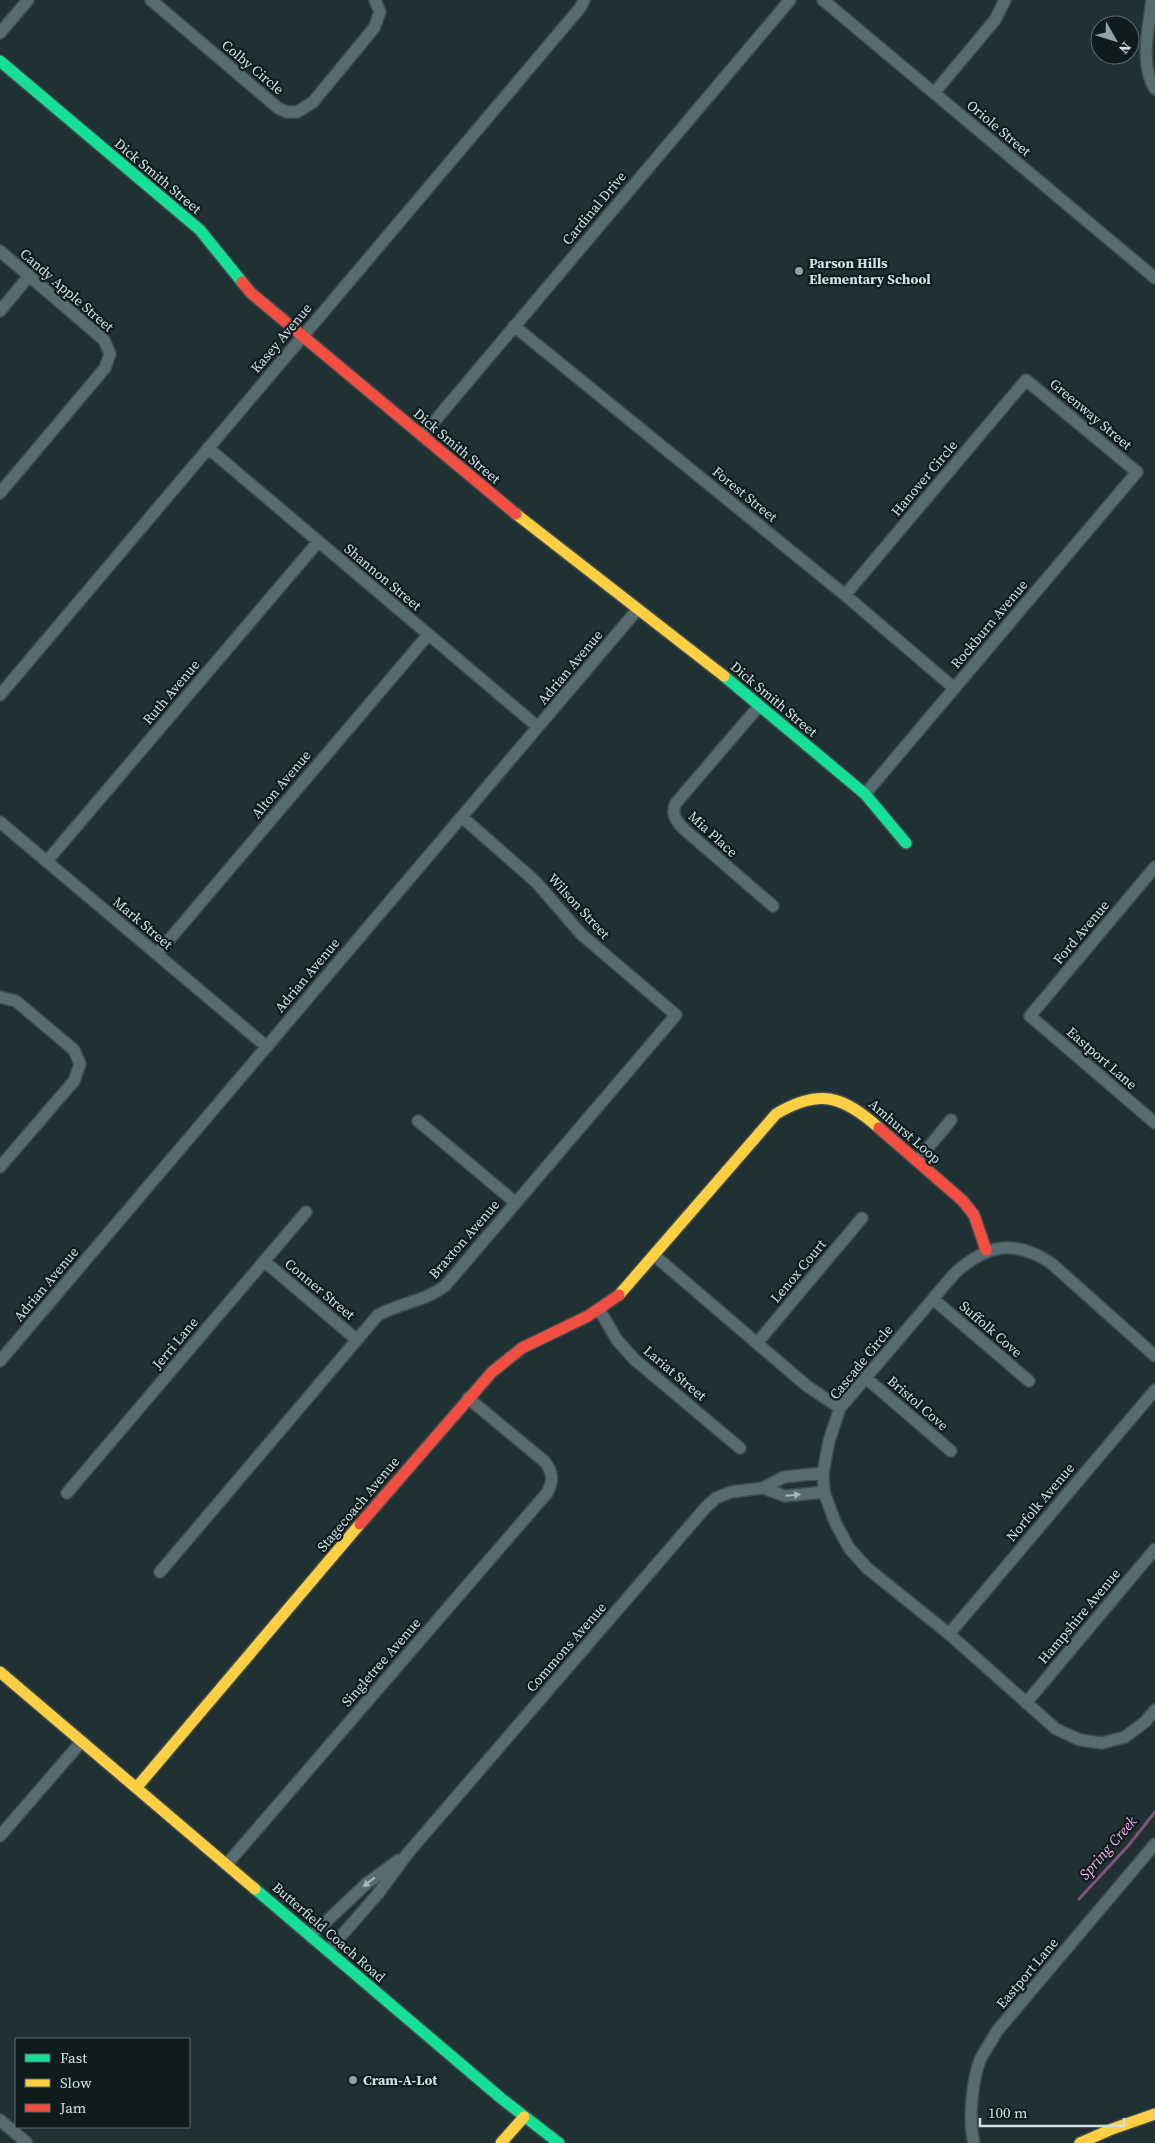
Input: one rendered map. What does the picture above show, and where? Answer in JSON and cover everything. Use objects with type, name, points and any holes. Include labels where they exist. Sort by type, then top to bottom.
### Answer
[{"type":"street","points":[[0,33],[28,0]]},
{"type":"street","name":"Colby Circle","points":[[150,0],[278,108],[287,112],[296,112],[313,102],[374,28],[380,12],[376,0]]},
{"type":"street","name":"Kasey Avenue","points":[[0,695],[580,8],[584,0]]},
{"type":"street","name":"Cardinal Drive","points":[[422,436],[790,0]]},
{"type":"street","name":"Oriole Street","points":[[823,0],[1155,278]]},
{"type":"street","points":[[934,93],[996,20],[1006,0]]},
{"type":"street","points":[[1152,0],[1147,59],[1149,80],[1155,89]]},
{"type":"street","name":"Dick Smith Street","points":[[0,61],[200,230],[243,284],[302,337],[484,489],[716,669],[865,794],[906,843]]},
{"type":"street","name":"Candy Apple Street","points":[[0,251],[104,340],[110,354],[105,368],[0,493]]},
{"type":"street","points":[[0,311],[30,276]]},
{"type":"street","name":"Forest Street","points":[[514,326],[845,595],[954,688]]},
{"type":"street","name":"Hanover Circle","points":[[845,595],[1026,380]]},
{"type":"street","name":"Greenway Street","points":[[1026,380],[1137,472]]},
{"type":"street","name":"Shannon Street","points":[[208,448],[538,727]]},
{"type":"street","name":"Rockburn Avenue","points":[[865,794],[1137,472]]},
{"type":"street","name":"Ruth Avenue","points":[[47,861],[318,542]]},
{"type":"street","name":"Adrian Avenue","points":[[0,1361],[638,609]]},
{"type":"street","name":"Alton Avenue","points":[[156,954],[428,635]]},
{"type":"street","name":"Mia Place","points":[[759,706],[676,803],[673,813],[682,827],[773,906]]},
{"type":"street","name":"Wilson Street","points":[[462,817],[536,882],[581,934],[676,1016]]},
{"type":"street","name":"Mark Street","points":[[0,822],[266,1046]]},
{"type":"street","name":"Ford Avenue","points":[[1030,1016],[1155,867]]},
{"type":"street","points":[[0,996],[16,1000],[74,1050],[80,1064],[74,1081],[0,1167]]},
{"type":"street","name":"Braxton Avenue","points":[[160,1572],[378,1315],[392,1307],[434,1295],[445,1286],[676,1016]]},
{"type":"street","name":"Eastport Lane","points":[[1030,1016],[1155,1123]]},
{"type":"street","name":"Amhurst Loop","points":[[634,1280],[776,1114],[789,1105],[818,1096],[833,1098],[849,1104],[963,1201],[974,1215],[986,1250]]},
{"type":"street","points":[[917,1161],[951,1120]]},
{"type":"street","points":[[418,1121],[516,1203]]},
{"type":"street","name":"Jerri Lane","points":[[67,1493],[306,1212]]},
{"type":"street","name":"Lenox Court","points":[[757,1343],[862,1218]]},
{"type":"street","name":"Cascade Circle","points":[[1155,1356],[1051,1263],[1021,1248],[1004,1247],[986,1250],[969,1260],[955,1273],[840,1408],[829,1441],[823,1473],[824,1492],[835,1522],[849,1548],[855,1555],[867,1568],[949,1634],[1056,1729],[1080,1740],[1102,1743],[1124,1737],[1145,1722],[1155,1710]]},
{"type":"street","points":[[654,1256],[807,1386],[840,1408]]},
{"type":"street","name":"Conner Street","points":[[264,1261],[357,1340]]},
{"type":"street","name":"Stagecoach Avenue","points":[[137,1787],[486,1377],[515,1353],[535,1341],[600,1312],[634,1280]]},
{"type":"street","name":"Suffolk Cove","points":[[933,1299],[1029,1381]]},
{"type":"street","name":"Lariat Street","points":[[600,1312],[625,1350],[740,1448]]},
{"type":"street","name":"Bristol Cove","points":[[866,1378],[951,1451]]},
{"type":"street","name":"Norfolk Avenue","points":[[949,1634],[1155,1390]]},
{"type":"street","name":"Singletree Avenue","points":[[227,1864],[552,1485],[550,1468],[544,1461],[468,1398]]},
{"type":"street","name":"Commons Avenue","points":[[328,1951],[377,1895],[408,1853],[706,1507],[716,1498],[730,1492],[763,1488],[784,1477],[823,1473]]},
{"type":"street","name":"Commons Avenue","points":[[763,1488],[785,1496],[824,1492]]},
{"type":"street","name":"Hampshire Avenue","points":[[1026,1702],[1155,1549]]},
{"type":"street","name":"Butterfield Coach Road","points":[[0,1672],[524,2117],[559,2143]]},
{"type":"street","points":[[0,1836],[82,1741]]},
{"type":"street","name":"Eastport Lane","points":[[974,2143],[971,2132],[972,2100],[980,2059],[997,2031],[1155,1844]]},
{"type":"street","name":"Commons Avenue","points":[[312,1936],[366,1884],[408,1853]]},
{"type":"street","points":[[1080,2143],[1112,2129],[1155,2114]]},
{"type":"street","points":[[501,2143],[524,2117]]},
{"type":"street","points":[[0,2120],[27,2143]]},
{"type":"waterway","name":"Spring Creek","points":[[1079,1899],[1128,1846],[1155,1812]]},
{"type":"traffic: fast","points":[[0,61],[200,230],[242,282]]},
{"type":"traffic: fast","points":[[724,676],[865,794],[906,843]]},
{"type":"traffic: fast","points":[[255,1889],[502,2099],[559,2143]]},
{"type":"traffic: slow","points":[[516,514],[724,676]]},
{"type":"traffic: slow","points":[[619,1295],[776,1114],[806,1101],[830,1099],[854,1109],[879,1128]]},
{"type":"traffic: slow","points":[[137,1787],[360,1524]]},
{"type":"traffic: slow","points":[[0,1672],[255,1889]]},
{"type":"traffic: slow","points":[[1080,2143],[1112,2129],[1155,2114]]},
{"type":"traffic: slow","points":[[501,2143],[524,2117]]},
{"type":"traffic: jam","points":[[242,282],[251,293],[516,514]]},
{"type":"traffic: jam","points":[[879,1128],[963,1201],[974,1215],[986,1250]]},
{"type":"traffic: jam","points":[[360,1524],[492,1372],[522,1348],[588,1316],[619,1295]]},
{"type":"place","name":"Parson Hills Elementary School","points":[[799,271]]},
{"type":"place","name":"Cram-A-Lot","points":[[353,2080]]}]
